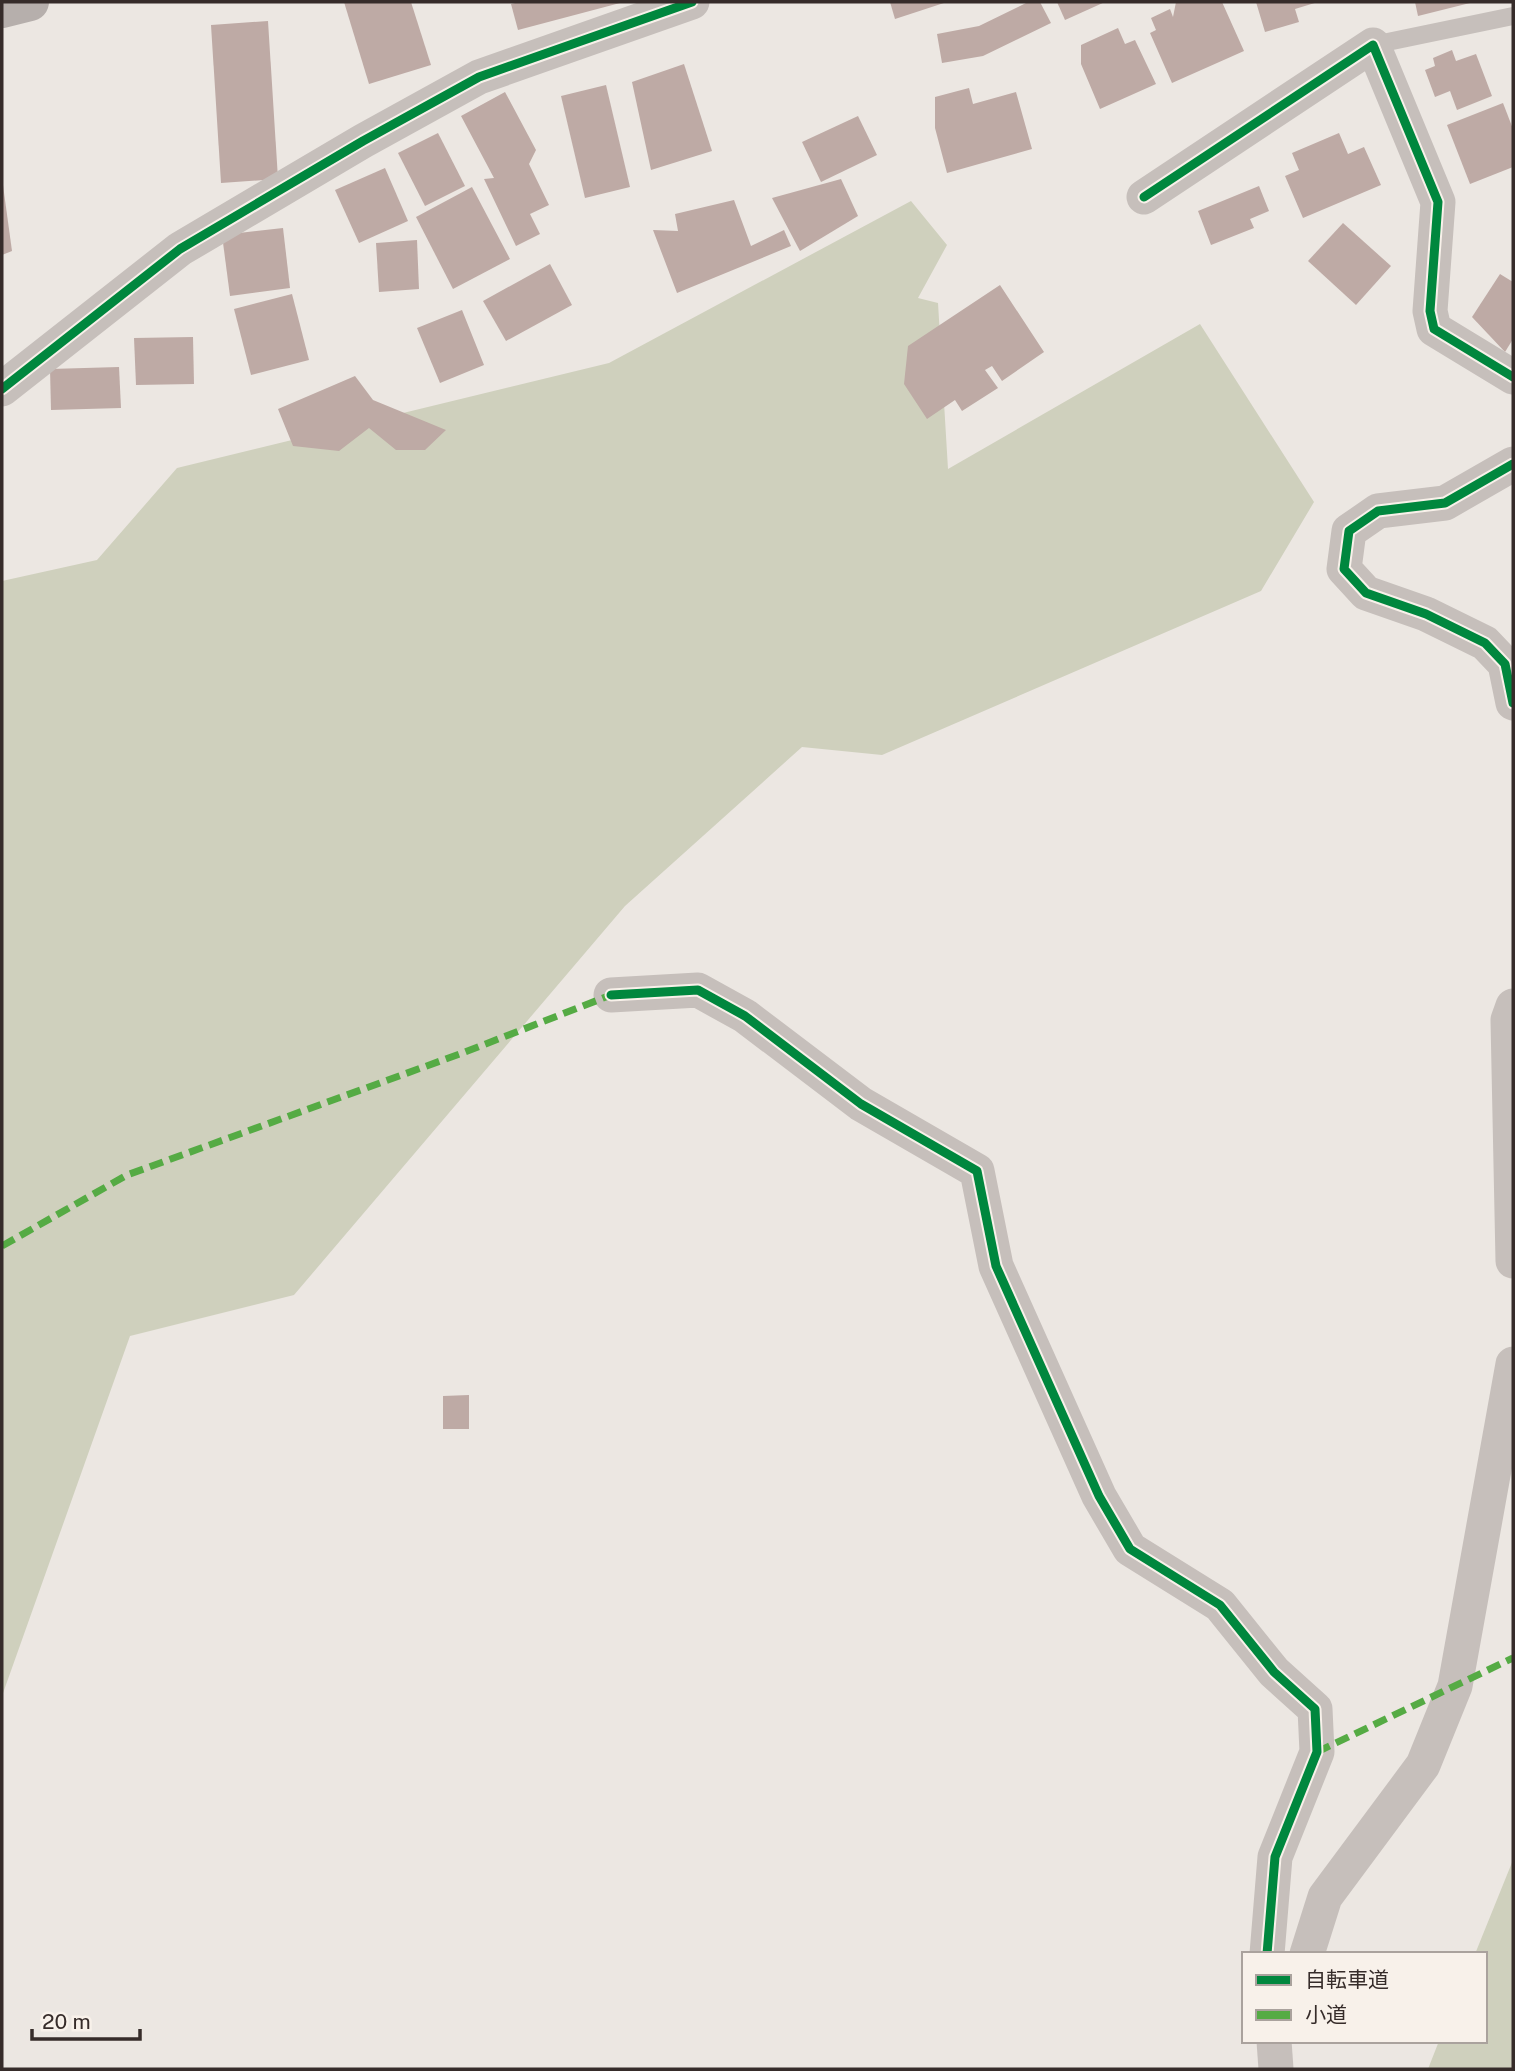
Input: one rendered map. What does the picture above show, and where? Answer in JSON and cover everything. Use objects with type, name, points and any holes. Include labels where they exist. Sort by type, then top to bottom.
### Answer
[{"type":"street","points":[[2,9],[30,2]]},
{"type":"street","points":[[2,389],[180,249],[363,141],[479,77],[692,2]]},
{"type":"street","points":[[1144,197],[1373,45],[1438,202],[1430,311],[1434,329],[1513,377]]},
{"type":"street","points":[[1513,464],[1445,503],[1378,511],[1349,531],[1344,569],[1367,593],[1426,614],[1485,643],[1506,664],[1513,703]]},
{"type":"street","points":[[611,995],[698,990],[745,1016],[861,1104],[977,1171],[996,1266],[1099,1496],[1130,1549],[1220,1605],[1274,1672],[1315,1709],[1317,1752],[1275,1857],[1267,1952]]},
{"type":"street","points":[[1513,1006],[1508,1020],[1513,1261]]},
{"type":"street","points":[[1308,1952],[1325,1897],[1423,1766],[1455,1686],[1513,1364]]},
{"type":"lane","points":[[1373,45],[1513,16]]},
{"type":"green space","points":[[911,201],[947,245],[918,298],[938,303],[948,469],[1200,324],[1314,502],[1261,591],[882,755],[802,747],[625,906],[294,1295],[130,1336],[2,1696],[2,581],[97,560],[177,468],[609,363]]},
{"type":"green space","points":[[1513,1860],[1513,2069],[1428,2069],[1438,2043],[1487,2043],[1487,1952],[1476,1952]]},
{"type":"building","points":[[344,2],[411,2],[431,65],[369,84]]},
{"type":"building","points":[[890,2],[947,2],[895,19]]},
{"type":"building","points":[[1028,2],[1040,2],[1051,23],[983,56],[942,63],[937,34],[979,26]]},
{"type":"building","points":[[1057,2],[1105,2],[1065,20]]},
{"type":"building","points":[[1176,2],[1222,2],[1244,51],[1172,83],[1150,33],[1156,30],[1151,18],[1170,9],[1173,17]]},
{"type":"building","points":[[1256,2],[1318,2],[1295,9],[1299,22],[1265,32]]},
{"type":"building","points":[[1415,2],[1470,2],[1470,3],[1418,16]]},
{"type":"building","points":[[620,3],[518,30],[511,4]]},
{"type":"building","points":[[268,21],[278,179],[221,183],[211,25]]},
{"type":"building","points":[[1118,28],[1125,44],[1135,40],[1156,84],[1100,109],[1081,64],[1081,45]]},
{"type":"building","points":[[1452,50],[1456,61],[1476,54],[1492,96],[1457,110],[1450,91],[1435,97],[1425,70],[1435,66],[1433,58]]},
{"type":"building","points":[[684,64],[712,151],[651,170],[632,82]]},
{"type":"building","points":[[606,85],[630,187],[585,198],[561,96]]},
{"type":"building","points":[[969,88],[973,104],[1016,92],[1032,149],[947,173],[935,128],[935,97]]},
{"type":"building","points":[[505,92],[536,150],[529,164],[549,205],[530,214],[540,234],[516,246],[484,179],[494,178],[461,116]]},
{"type":"building","points":[[1503,103],[1513,129],[1513,167],[1470,184],[1447,125]]},
{"type":"building","points":[[858,116],[877,155],[821,182],[802,142]]},
{"type":"building","points":[[438,133],[465,186],[425,206],[398,153]]},
{"type":"building","points":[[1339,133],[1348,154],[1364,147],[1381,185],[1303,218],[1285,176],[1299,170],[1292,153]]},
{"type":"building","points":[[385,168],[408,221],[359,243],[335,190]]},
{"type":"building","points":[[2,178],[12,251],[2,255]]},
{"type":"building","points":[[841,179],[858,216],[800,251],[772,198]]},
{"type":"building","points":[[1259,186],[1269,211],[1250,219],[1254,228],[1211,245],[1198,211]]},
{"type":"building","points":[[472,187],[510,259],[453,289],[416,217]]},
{"type":"building","points":[[734,200],[751,246],[784,230],[791,246],[677,293],[653,230],[678,231],[675,214]]},
{"type":"building","points":[[1343,223],[1391,266],[1356,305],[1308,261]]},
{"type":"building","points":[[283,228],[290,288],[230,296],[222,235]]},
{"type":"building","points":[[417,240],[419,289],[379,292],[376,243]]},
{"type":"building","points":[[550,264],[572,305],[506,341],[483,301]]},
{"type":"building","points":[[1500,274],[1513,282],[1513,339],[1505,352],[1472,317]]},
{"type":"building","points":[[1000,285],[1044,352],[1002,381],[992,366],[985,370],[998,388],[962,411],[955,400],[927,419],[904,384],[908,346]]},
{"type":"building","points":[[292,294],[309,360],[251,375],[234,309]]},
{"type":"building","points":[[462,310],[484,365],[440,383],[417,328]]},
{"type":"building","points":[[193,337],[194,384],[136,385],[134,338]]},
{"type":"building","points":[[119,367],[121,408],[51,410],[50,369]]},
{"type":"building","points":[[355,376],[373,400],[446,430],[425,450],[396,450],[369,428],[339,451],[293,446],[278,409]]},
{"type":"building","points":[[469,1395],[469,1429],[443,1429],[443,1396]]},
{"type":"marked path","points":[[2,1246],[127,1175],[465,1052],[611,995]]},
{"type":"marked path","points":[[1317,1752],[1513,1658]]},
{"type":"cycle path","points":[[2,389],[180,249],[363,141],[479,77],[692,2]]},
{"type":"cycle path","points":[[1144,197],[1373,45],[1438,202],[1430,311],[1434,329],[1513,377]]},
{"type":"cycle path","points":[[1513,464],[1445,503],[1378,511],[1349,531],[1344,569],[1366,593],[1426,614],[1485,643],[1505,664],[1513,703]]},
{"type":"cycle path","points":[[611,995],[698,990],[745,1016],[861,1104],[977,1171],[996,1266],[1099,1496],[1130,1549],[1220,1605],[1274,1672],[1315,1709],[1317,1752],[1275,1857],[1267,1952]]}]
